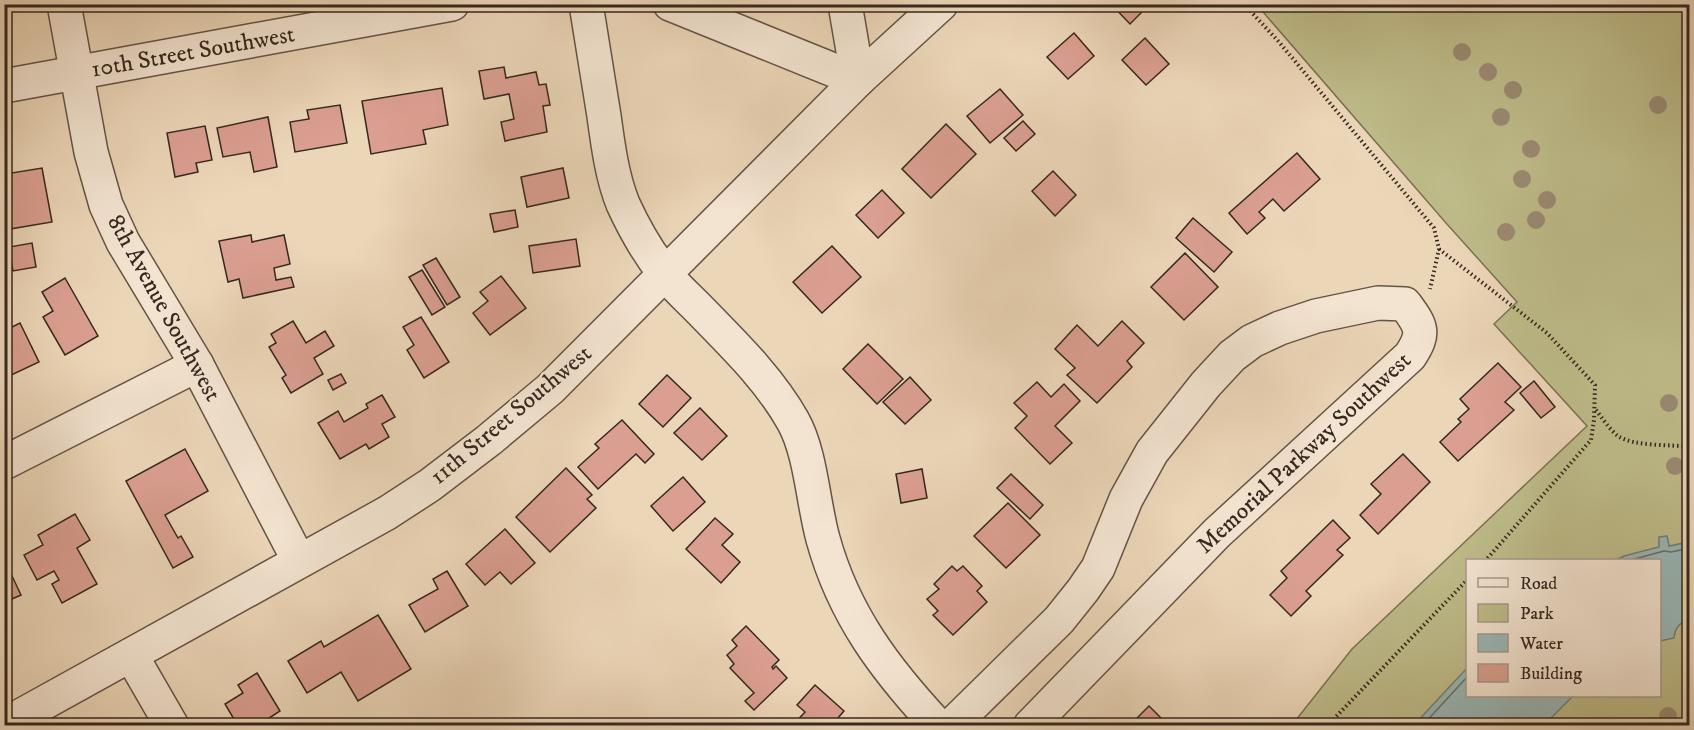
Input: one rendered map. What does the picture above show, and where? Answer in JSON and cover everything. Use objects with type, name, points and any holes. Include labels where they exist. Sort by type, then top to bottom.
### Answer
[{"type":"street","name":"8th Avenue Southwest","points":[[64,4],[91,152],[106,205],[123,242],[197,365],[299,561]]},
{"type":"street","name":"10th Street Southwest","points":[[4,87],[335,15],[452,4]]},
{"type":"street","points":[[586,4],[611,161],[623,203],[665,274],[726,336],[768,384],[794,422],[801,439],[823,538],[843,596],[861,631],[881,660],[938,726]]},
{"type":"street","points":[[670,4],[858,80]]},
{"type":"street","points":[[845,4],[858,80]]},
{"type":"street","name":"11th Street Southwest","points":[[4,725],[387,513],[430,485],[489,440],[550,389],[858,80],[941,4]]},
{"type":"street","name":"Memorial Parkway Southwest","points":[[951,726],[1059,620],[1083,590],[1098,568],[1126,499],[1152,452],[1206,384],[1232,356],[1252,341],[1280,328],[1316,316],[1378,303],[1405,304],[1419,324],[1419,343],[1410,357],[1217,533],[1030,726]]},
{"type":"street","points":[[4,463],[197,365]]},
{"type":"street","points":[[131,655],[172,726]]},
{"type":"path","points":[[548,4],[550,11]]},
{"type":"path","points":[[1244,4],[1279,42],[1434,228],[1439,249],[1419,324]]},
{"type":"path","points":[[1439,249],[1547,333],[1596,385],[1591,440],[1488,559]]},
{"type":"path","points":[[1595,409],[1618,436],[1646,444],[1689,447]]},
{"type":"path","points":[[1327,726],[1466,580]]},
{"type":"green space","points":[[1257,5],[1689,5],[1689,725],[1292,725],[1352,649],[1587,426],[1494,324],[1517,302]]},
{"type":"water","points":[[1667,536],[1669,546],[1689,542],[1689,620],[1678,626],[1674,638],[1661,641],[1661,559],[1618,559],[1659,547],[1659,537]]},
{"type":"water","points":[[1466,669],[1466,697],[1572,697],[1544,725],[1414,725]]},
{"type":"building","points":[[1111,4],[1143,4],[1146,8],[1130,24]]},
{"type":"building","points":[[1074,33],[1094,56],[1068,79],[1047,57]]},
{"type":"building","points":[[1145,38],[1169,64],[1146,85],[1122,60]]},
{"type":"building","points":[[504,67],[506,78],[536,72],[539,85],[546,84],[550,105],[543,106],[547,132],[505,141],[501,122],[514,119],[509,94],[484,99],[479,71]]},
{"type":"building","points":[[442,88],[448,125],[423,130],[426,144],[371,154],[362,101]]},
{"type":"building","points":[[1000,89],[1023,115],[990,143],[967,116]]},
{"type":"building","points":[[340,105],[347,143],[295,152],[290,122],[309,119],[307,110]]},
{"type":"building","points":[[268,117],[277,167],[254,172],[250,152],[223,157],[217,128]]},
{"type":"building","points":[[1023,121],[1035,134],[1016,151],[1004,138]]},
{"type":"building","points":[[946,124],[976,154],[931,198],[902,169]]},
{"type":"building","points":[[205,126],[212,160],[196,163],[198,172],[175,177],[167,133]]},
{"type":"building","points":[[1297,153],[1320,179],[1284,211],[1273,199],[1259,212],[1265,218],[1247,234],[1229,213]]},
{"type":"building","points":[[4,167],[6,174],[42,168],[52,222],[4,230]]},
{"type":"building","points":[[563,168],[569,198],[527,207],[521,177]]},
{"type":"building","points":[[1053,171],[1076,195],[1055,216],[1032,191]]},
{"type":"building","points":[[882,190],[904,213],[878,238],[856,215]]},
{"type":"building","points":[[515,210],[518,227],[494,232],[490,214]]},
{"type":"building","points":[[1193,218],[1232,252],[1214,272],[1176,238]]},
{"type":"building","points":[[251,235],[252,242],[284,235],[290,264],[274,268],[276,280],[291,277],[294,287],[243,298],[239,279],[228,282],[219,241]]},
{"type":"building","points":[[576,239],[580,266],[533,273],[529,246]]},
{"type":"building","points":[[32,243],[36,267],[13,271],[9,247]]},
{"type":"building","points":[[832,246],[861,277],[822,313],[793,282]]},
{"type":"building","points":[[1185,253],[1218,287],[1184,320],[1151,287]]},
{"type":"building","points":[[436,258],[460,297],[447,305],[423,265]]},
{"type":"building","points":[[422,270],[445,307],[432,315],[409,277]]},
{"type":"building","points":[[501,276],[526,308],[490,335],[473,313],[488,301],[480,292]]},
{"type":"building","points":[[65,278],[98,336],[65,355],[43,317],[53,311],[42,292]]},
{"type":"building","points":[[421,317],[449,362],[424,378],[407,350],[414,345],[403,327]]},
{"type":"building","points":[[293,321],[306,343],[325,331],[334,346],[314,358],[323,374],[291,393],[282,378],[286,375],[269,347],[276,343],[271,334]]},
{"type":"building","points":[[1122,321],[1144,343],[1127,361],[1132,367],[1097,403],[1067,375],[1075,368],[1055,349],[1077,325],[1098,346]]},
{"type":"building","points":[[20,323],[39,362],[7,377],[4,372],[4,346],[7,345],[4,340],[4,331]]},
{"type":"building","points":[[868,344],[903,379],[877,404],[843,369]]},
{"type":"building","points":[[1498,363],[1521,387],[1505,402],[1514,410],[1458,461],[1440,442],[1461,422],[1458,419],[1469,409],[1460,399]]},
{"type":"building","points":[[341,374],[346,383],[333,390],[328,380]]},
{"type":"building","points":[[667,375],[691,398],[663,427],[639,404]]},
{"type":"building","points":[[910,377],[931,400],[905,424],[883,402]]},
{"type":"building","points":[[1534,381],[1555,407],[1541,418],[1520,393]]},
{"type":"building","points":[[1037,382],[1051,397],[1064,384],[1080,401],[1055,426],[1072,443],[1050,464],[1015,428],[1027,416],[1014,403]]},
{"type":"building","points":[[382,395],[395,417],[382,424],[389,437],[369,449],[366,444],[340,459],[318,423],[338,411],[344,422],[368,408],[366,404]]},
{"type":"building","points":[[700,408],[727,436],[702,460],[674,433]]},
{"type":"building","points":[[622,420],[654,454],[645,463],[636,454],[598,489],[578,467],[599,448],[595,444]]},
{"type":"building","points":[[185,449],[208,491],[165,515],[178,538],[181,536],[193,557],[173,568],[126,481]]},
{"type":"building","points":[[1403,454],[1430,482],[1378,534],[1360,515],[1381,494],[1371,484]]},
{"type":"building","points":[[566,468],[592,495],[587,499],[596,508],[550,552],[516,517]]},
{"type":"building","points":[[922,469],[927,498],[901,503],[896,474]]},
{"type":"building","points":[[1011,474],[1043,505],[1030,519],[997,488]]},
{"type":"building","points":[[683,477],[705,502],[673,531],[651,506]]},
{"type":"building","points":[[1008,503],[1040,535],[1006,568],[974,536]]},
{"type":"building","points":[[75,514],[90,540],[77,548],[97,584],[62,603],[52,584],[59,580],[54,571],[37,580],[24,555],[43,545],[38,535]]},
{"type":"building","points":[[715,518],[733,534],[722,545],[740,562],[721,583],[686,549]]},
{"type":"building","points":[[1333,520],[1350,538],[1337,550],[1343,555],[1306,591],[1311,596],[1291,616],[1270,595],[1287,578],[1281,571]]},
{"type":"building","points":[[505,529],[535,563],[511,584],[500,572],[485,585],[466,564]]},
{"type":"building","points":[[4,559],[21,595],[5,602],[4,600]]},
{"type":"building","points":[[952,566],[957,571],[963,566],[982,586],[977,591],[987,602],[953,635],[933,615],[938,611],[927,599],[939,589],[934,584]]},
{"type":"building","points":[[447,571],[468,606],[425,632],[409,605],[438,589],[433,579]]},
{"type":"building","points":[[378,615],[411,669],[358,701],[341,672],[307,693],[288,661],[321,641],[324,647]]},
{"type":"building","points":[[746,626],[779,660],[772,667],[773,669],[776,666],[787,678],[754,710],[745,701],[754,693],[730,668],[734,664],[727,655],[737,646],[732,640]]},
{"type":"building","points":[[257,673],[280,711],[257,726],[238,726],[225,704],[243,693],[238,685]]},
{"type":"building","points":[[815,685],[844,711],[831,726],[792,726],[805,712],[797,705]]},
{"type":"building","points":[[1149,706],[1169,726],[1136,726],[1133,722]]}]
